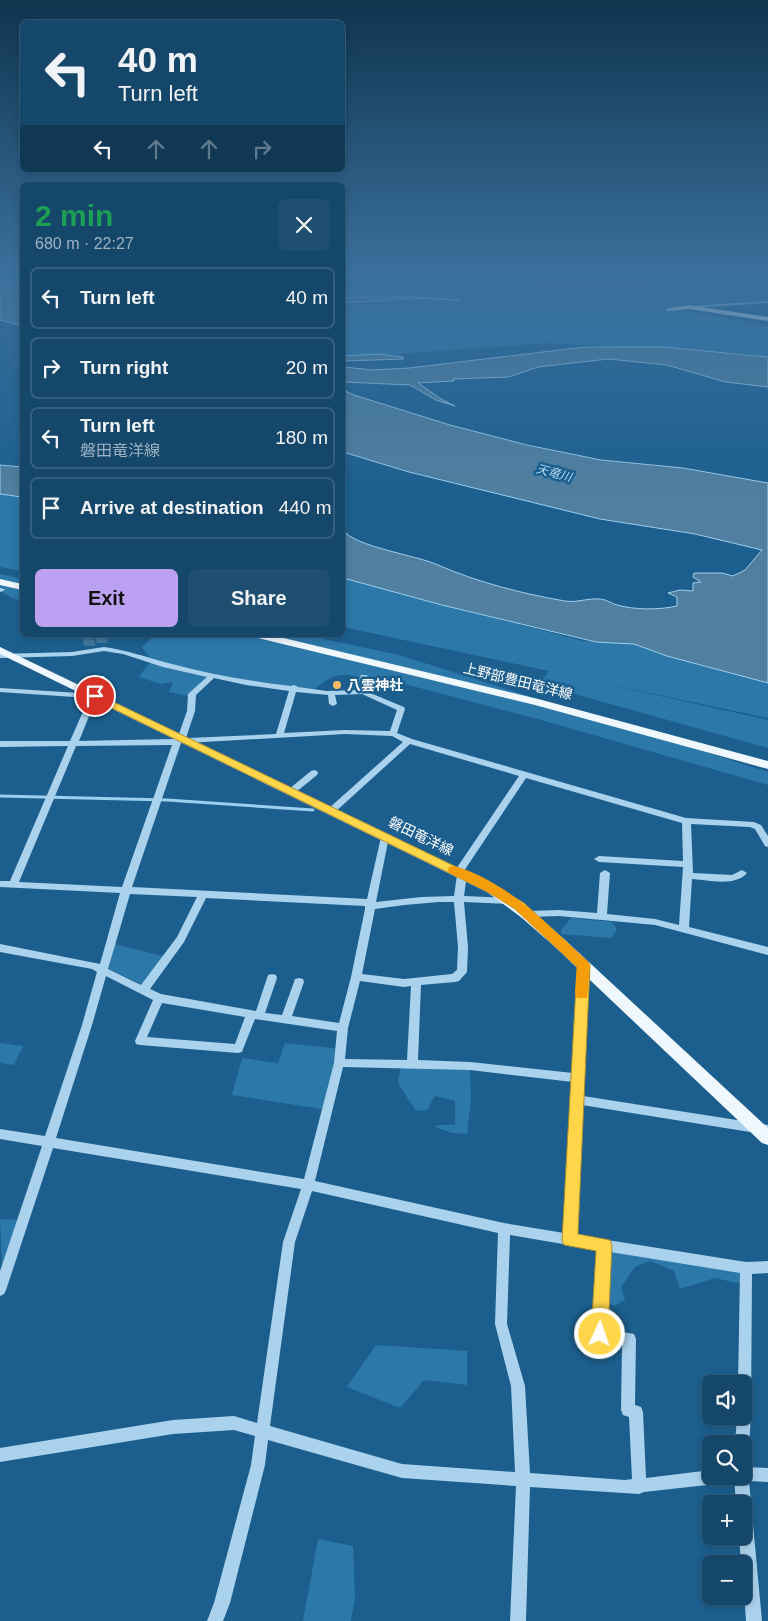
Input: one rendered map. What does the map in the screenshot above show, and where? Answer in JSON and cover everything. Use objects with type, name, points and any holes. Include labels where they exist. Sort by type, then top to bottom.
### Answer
[{"type":"main road","points":[[1,588],[20,586]]},
{"type":"main road","name":"上野部豊田竜洋線","points":[[266,637],[538,702],[768,765]]},
{"type":"main road","name":"磐田竜洋線","points":[[0,650],[7,656],[460,873],[512,901],[763,1129],[768,1138]]},
{"type":"street","points":[[7,656],[72,654],[104,649],[140,656],[212,676],[246,683],[294,687],[331,693],[363,692],[400,709],[393,734]]},
{"type":"street","points":[[0,1288],[104,970],[126,890],[189,719],[192,694],[212,676]]},
{"type":"street","points":[[358,692],[364,677]]},
{"type":"street","points":[[13,884],[73,743],[95,697],[101,678]]},
{"type":"street","points":[[279,736],[294,687]]},
{"type":"street","points":[[0,690],[95,697]]},
{"type":"street","points":[[331,693],[333,704]]},
{"type":"street","points":[[0,744],[279,736],[344,732],[393,734],[409,741],[686,821],[751,824],[758,827],[768,844]]},
{"type":"street","points":[[331,811],[409,741]]},
{"type":"street","points":[[292,792],[314,773]]},
{"type":"street","points":[[356,977],[404,983],[455,978],[462,972],[464,958],[458,899],[460,873],[524,774]]},
{"type":"street","points":[[684,929],[688,876],[686,821]]},
{"type":"street","points":[[215,1621],[222,1603],[258,1465],[289,1242],[308,1186],[339,1063],[343,1028],[356,977],[384,837]]},
{"type":"street","points":[[599,859],[688,864]]},
{"type":"street","points":[[602,917],[605,873]]},
{"type":"street","points":[[688,876],[733,878],[742,874]]},
{"type":"street","points":[[0,884],[203,894],[369,905],[421,900],[512,901]]},
{"type":"street","points":[[143,990],[181,939],[203,894]]},
{"type":"street","points":[[528,914],[559,912],[655,922],[768,951]]},
{"type":"street","points":[[0,948],[94,966],[159,998],[343,1028]]},
{"type":"street","points":[[570,1240],[584,965]]},
{"type":"street","points":[[159,998],[140,1041],[238,1049],[272,978]]},
{"type":"street","points":[[286,1020],[298,982]]},
{"type":"street","points":[[412,1065],[416,982]]},
{"type":"street","points":[[339,1063],[470,1066],[577,1078]]},
{"type":"street","points":[[577,1100],[763,1129]]},
{"type":"street","points":[[0,1134],[308,1186],[504,1229],[746,1268],[768,1267]]},
{"type":"street","points":[[504,1229],[501,1324],[518,1386],[523,1481],[518,1621]]},
{"type":"street","points":[[604,1245],[600,1334],[629,1339],[628,1410],[636,1412],[638,1486]]},
{"type":"street","points":[[745,1375],[746,1268]]},
{"type":"street","points":[[0,1455],[172,1427],[234,1424],[264,1431],[355,1460],[402,1471],[523,1481],[638,1486],[702,1479]]},
{"type":"street","points":[[752,1475],[768,1475]]},
{"type":"street","points":[[743,1485],[754,1621]]},
{"type":"shaded area","points":[[345,345],[525,345],[384,355],[345,355]]},
{"type":"shaded area","points":[[580,345],[768,345],[768,357],[745,353]]},
{"type":"shaded area","points":[[0,494],[20,497],[20,571],[0,567]]},
{"type":"shaded area","points":[[0,574],[20,579],[20,600],[14,599],[0,591]]},
{"type":"shaded area","points":[[345,579],[583,641],[633,644],[768,683],[768,718],[597,682],[768,720],[768,748],[539,684],[549,671],[345,627]]},
{"type":"shaded area","points":[[153,637],[314,637],[399,655],[768,772],[768,785],[534,718],[378,677],[363,687],[359,677],[334,676],[313,690],[196,673],[210,678],[192,697],[169,692],[173,682],[161,684],[139,677],[151,660],[142,647]]},
{"type":"shaded area","points":[[571,918],[612,922],[617,929],[611,938],[561,934],[561,930]]},
{"type":"shaded area","points":[[115,944],[166,957],[143,985],[109,969]]},
{"type":"shaded area","points":[[0,1043],[23,1046],[14,1065],[0,1063]]},
{"type":"shaded area","points":[[285,1043],[340,1049],[327,1110],[232,1095],[242,1058],[278,1063]]},
{"type":"shaded area","points":[[401,1065],[470,1070],[471,1098],[467,1134],[452,1133],[435,1127],[437,1125],[455,1125],[455,1101],[435,1096],[427,1110],[416,1111],[398,1083]]},
{"type":"shaded area","points":[[0,1219],[23,1220],[2,1266]]},
{"type":"shaded area","points":[[604,1245],[746,1271],[746,1285],[715,1278],[680,1289],[674,1271],[650,1261],[635,1267],[621,1287],[625,1300],[614,1306],[601,1298]]},
{"type":"shaded area","points":[[376,1345],[467,1351],[467,1385],[424,1380],[400,1408],[347,1387]]},
{"type":"shaded area","points":[[318,1539],[353,1546],[355,1599],[351,1621],[303,1621]]},
{"type":"water","points":[[585,347],[664,347],[768,357],[768,387],[726,382],[667,365],[608,359],[538,367],[509,377],[453,379],[454,381],[418,383],[455,406],[436,400],[410,385],[345,382],[345,367],[374,370],[409,368]]},
{"type":"water","points":[[378,354],[403,357],[403,359],[345,361],[345,356]]},
{"type":"water","name":"天竜川","points":[[345,391],[450,425],[527,445],[601,460],[683,468],[768,483],[768,683],[667,656],[634,644],[596,642],[442,605],[345,579],[345,532],[350,536],[373,546],[428,561],[484,582],[533,595],[565,601],[601,599],[624,607],[655,609],[677,606],[677,597],[668,593],[680,590],[693,591],[693,583],[701,582],[693,577],[694,573],[722,573],[733,576],[745,570],[762,550],[695,534],[600,519],[409,472],[345,453]]},
{"type":"water","points":[[0,465],[20,467],[20,497],[0,494]]},
{"type":"building","points":[[84,637],[95,637],[94,639],[83,639]]},
{"type":"waterway","points":[[0,796],[167,800],[313,810]]},
{"type":"slow traffic","points":[[454,870],[492,889],[519,906],[584,965],[582,994]]},
{"type":"place","name":"八雲神社","points":[[337,685]]},
{"type":"route","points":[[95,696],[492,889],[519,906],[584,965],[570,1240],[604,1245],[600,1334]]}]
